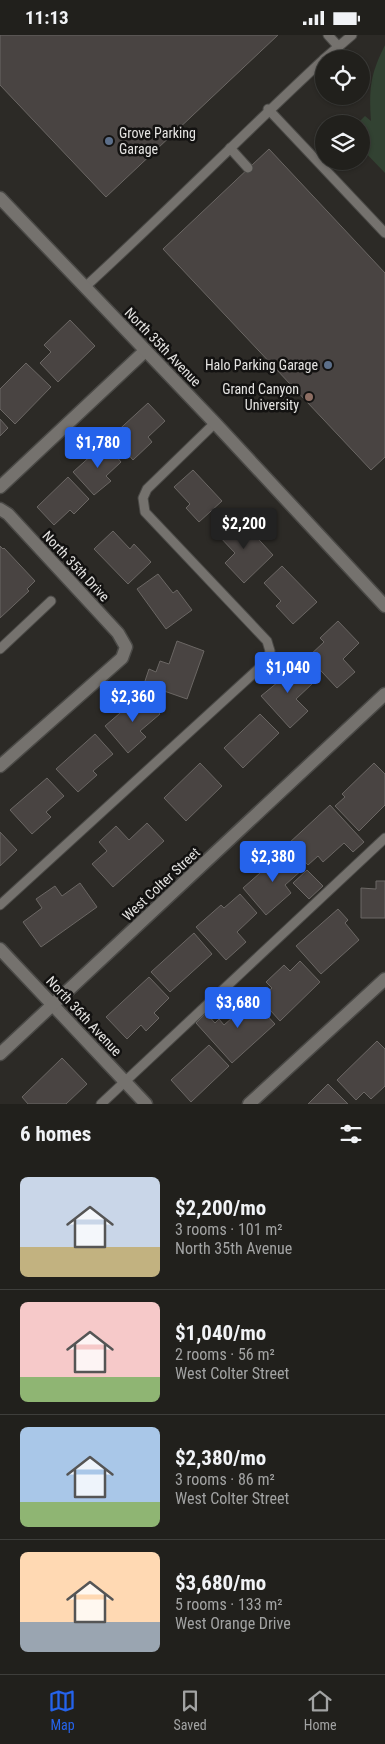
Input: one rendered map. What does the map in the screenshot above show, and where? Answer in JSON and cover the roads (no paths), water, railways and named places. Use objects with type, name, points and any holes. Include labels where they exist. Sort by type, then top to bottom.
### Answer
[{"type":"street","name":"North 35th Avenue","points":[[0,198],[215,423],[385,606]]},
{"type":"street","points":[[0,487],[145,351]]},
{"type":"street","name":"North 35th Drive","points":[[0,509],[8,514],[118,633],[126,647],[122,658],[2,760]]},
{"type":"street","name":"West Colter Street","points":[[0,1054],[385,694]]},
{"type":"street","name":"North 36th Avenue","points":[[0,949],[146,1104]]},
{"type":"street","points":[[249,1104],[385,979]]},
{"type":"lane","points":[[328,35],[338,46]]},
{"type":"lane","points":[[334,50],[352,35]]},
{"type":"lane","points":[[84,287],[230,148],[268,109],[315,67]]},
{"type":"lane","points":[[268,109],[385,233]]},
{"type":"lane","points":[[230,148],[248,169]]},
{"type":"lane","points":[[0,905],[267,661],[270,651],[267,641],[145,513],[142,499],[147,489],[215,423]]},
{"type":"lane","points":[[0,649],[51,601]]},
{"type":"lane","points":[[101,1104],[385,839]]},
{"type":"place","name":"Grove Parking Garage","points":[[109,141]]},
{"type":"place","name":"Halo Parking Garage","points":[[328,365]]},
{"type":"place","name":"Grand Canyon University","points":[[309,397]]}]
